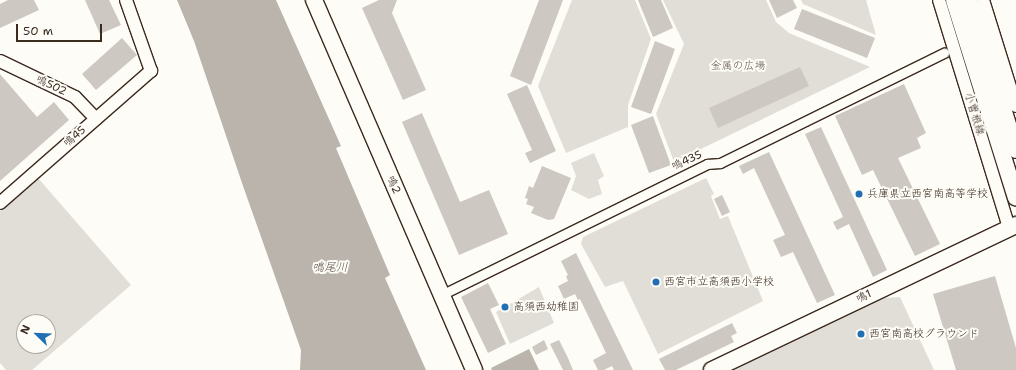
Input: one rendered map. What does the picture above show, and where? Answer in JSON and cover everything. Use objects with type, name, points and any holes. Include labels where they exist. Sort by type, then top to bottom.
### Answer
[{"type":"street","name":"鳴45","points":[[0,203],[151,71],[126,0]]},
{"type":"street","name":"鳴2","points":[[314,0],[474,370]]},
{"type":"street","name":"小曽根線","points":[[939,0],[1012,226]]},
{"type":"street","points":[[954,0],[1016,198]]},
{"type":"street","points":[[969,0],[1016,150]]},
{"type":"street","points":[[983,0],[1016,106]]},
{"type":"street","name":"鳴435","points":[[441,295],[706,164],[720,163],[944,53]]},
{"type":"street","name":"鳴502","points":[[0,62],[75,97],[96,119]]},
{"type":"street","name":"鳴1","points":[[712,370],[1012,226]]},
{"type":"green space","points":[[572,0],[635,0],[651,39],[628,105],[628,127],[566,153],[538,86]]},
{"type":"green space","name":"金属の広場","points":[[663,0],[766,0],[776,22],[789,33],[870,67],[674,162],[656,114],[684,44]]},
{"type":"green space","points":[[801,0],[866,0],[876,35],[803,4]]},
{"type":"green space","points":[[594,153],[604,176],[598,180],[602,194],[589,199],[571,190],[576,176],[571,163]]},
{"type":"green space","points":[[38,178],[131,285],[56,349],[56,314],[16,314],[16,354],[51,354],[32,370],[6,370],[0,363],[0,211]]},
{"type":"green space","points":[[706,178],[714,194],[711,196],[720,219],[728,216],[763,301],[658,354],[623,281],[605,287],[581,244],[583,237]]},
{"type":"green space","points":[[539,287],[554,323],[510,344],[496,312]]},
{"type":"green space","name":"西宮南高校グラウンド","points":[[900,297],[934,370],[729,370],[881,298]]},
{"type":"water","name":"鳴尾川","points":[[177,0],[276,0],[341,146],[336,148],[390,275],[385,278],[426,370],[300,370],[301,350],[194,41]]},
{"type":"water","points":[[529,349],[539,370],[492,370],[491,368]]},
{"type":"building","points":[[8,0],[34,0],[39,10],[0,28],[0,4]]},
{"type":"building","points":[[85,0],[109,0],[121,25],[100,34]]},
{"type":"building","points":[[379,0],[397,0],[392,13],[426,90],[403,100],[362,8]]},
{"type":"building","points":[[539,0],[563,0],[531,85],[510,76]]},
{"type":"building","points":[[638,0],[661,0],[673,28],[653,37]]},
{"type":"building","points":[[769,0],[793,0],[797,8],[777,18]]},
{"type":"building","points":[[802,9],[875,38],[867,58],[794,29]]},
{"type":"building","points":[[122,38],[137,55],[96,90],[82,74]]},
{"type":"building","points":[[655,41],[675,49],[651,114],[631,107]]},
{"type":"building","points":[[800,67],[809,86],[718,128],[709,108]]},
{"type":"building","points":[[0,74],[37,117],[54,102],[69,120],[0,181]]},
{"type":"building","points":[[904,84],[926,133],[917,138],[921,148],[898,158],[940,244],[915,256],[873,170],[862,175],[835,116]]},
{"type":"building","points":[[527,85],[556,151],[530,163],[525,153],[532,150],[507,94]]},
{"type":"building","points":[[422,113],[460,202],[489,190],[508,234],[459,255],[402,122]]},
{"type":"building","points":[[653,116],[671,165],[649,173],[631,125]]},
{"type":"building","points":[[821,127],[887,270],[873,277],[849,224],[837,230],[833,222],[843,217],[805,134]]},
{"type":"building","points":[[769,152],[835,295],[817,303],[793,252],[781,257],[773,240],[785,235],[754,168],[743,174],[739,166]]},
{"type":"building","points":[[542,166],[571,178],[554,219],[548,220],[531,213],[534,207],[526,204],[528,199],[525,198],[529,186],[533,188]]},
{"type":"building","points":[[722,195],[730,212],[722,216],[714,199]]},
{"type":"building","points":[[576,253],[633,370],[614,370],[612,366],[604,370],[598,370],[593,360],[606,353],[580,299],[578,300],[575,294],[564,299],[558,286],[568,281],[566,276],[568,275],[561,261]]},
{"type":"building","points":[[995,276],[1016,348],[1016,370],[956,370],[933,294]]},
{"type":"building","points":[[488,283],[499,305],[490,309],[506,344],[488,353],[461,297]]},
{"type":"building","points":[[732,323],[737,333],[731,336],[734,342],[676,370],[665,370],[659,359]]},
{"type":"building","points":[[544,340],[548,349],[536,355],[532,347]]},
{"type":"building","points":[[559,340],[573,370],[563,370],[550,344]]},
{"type":"place","name":"兵庫県立西宮南高等学校","points":[[859,194]]},
{"type":"place","name":"西宮市立高須西小学校","points":[[656,282]]},
{"type":"place","name":"高須西幼稚園","points":[[505,307]]},
{"type":"place","name":"西宮南高校グラウンド","points":[[861,334]]}]
